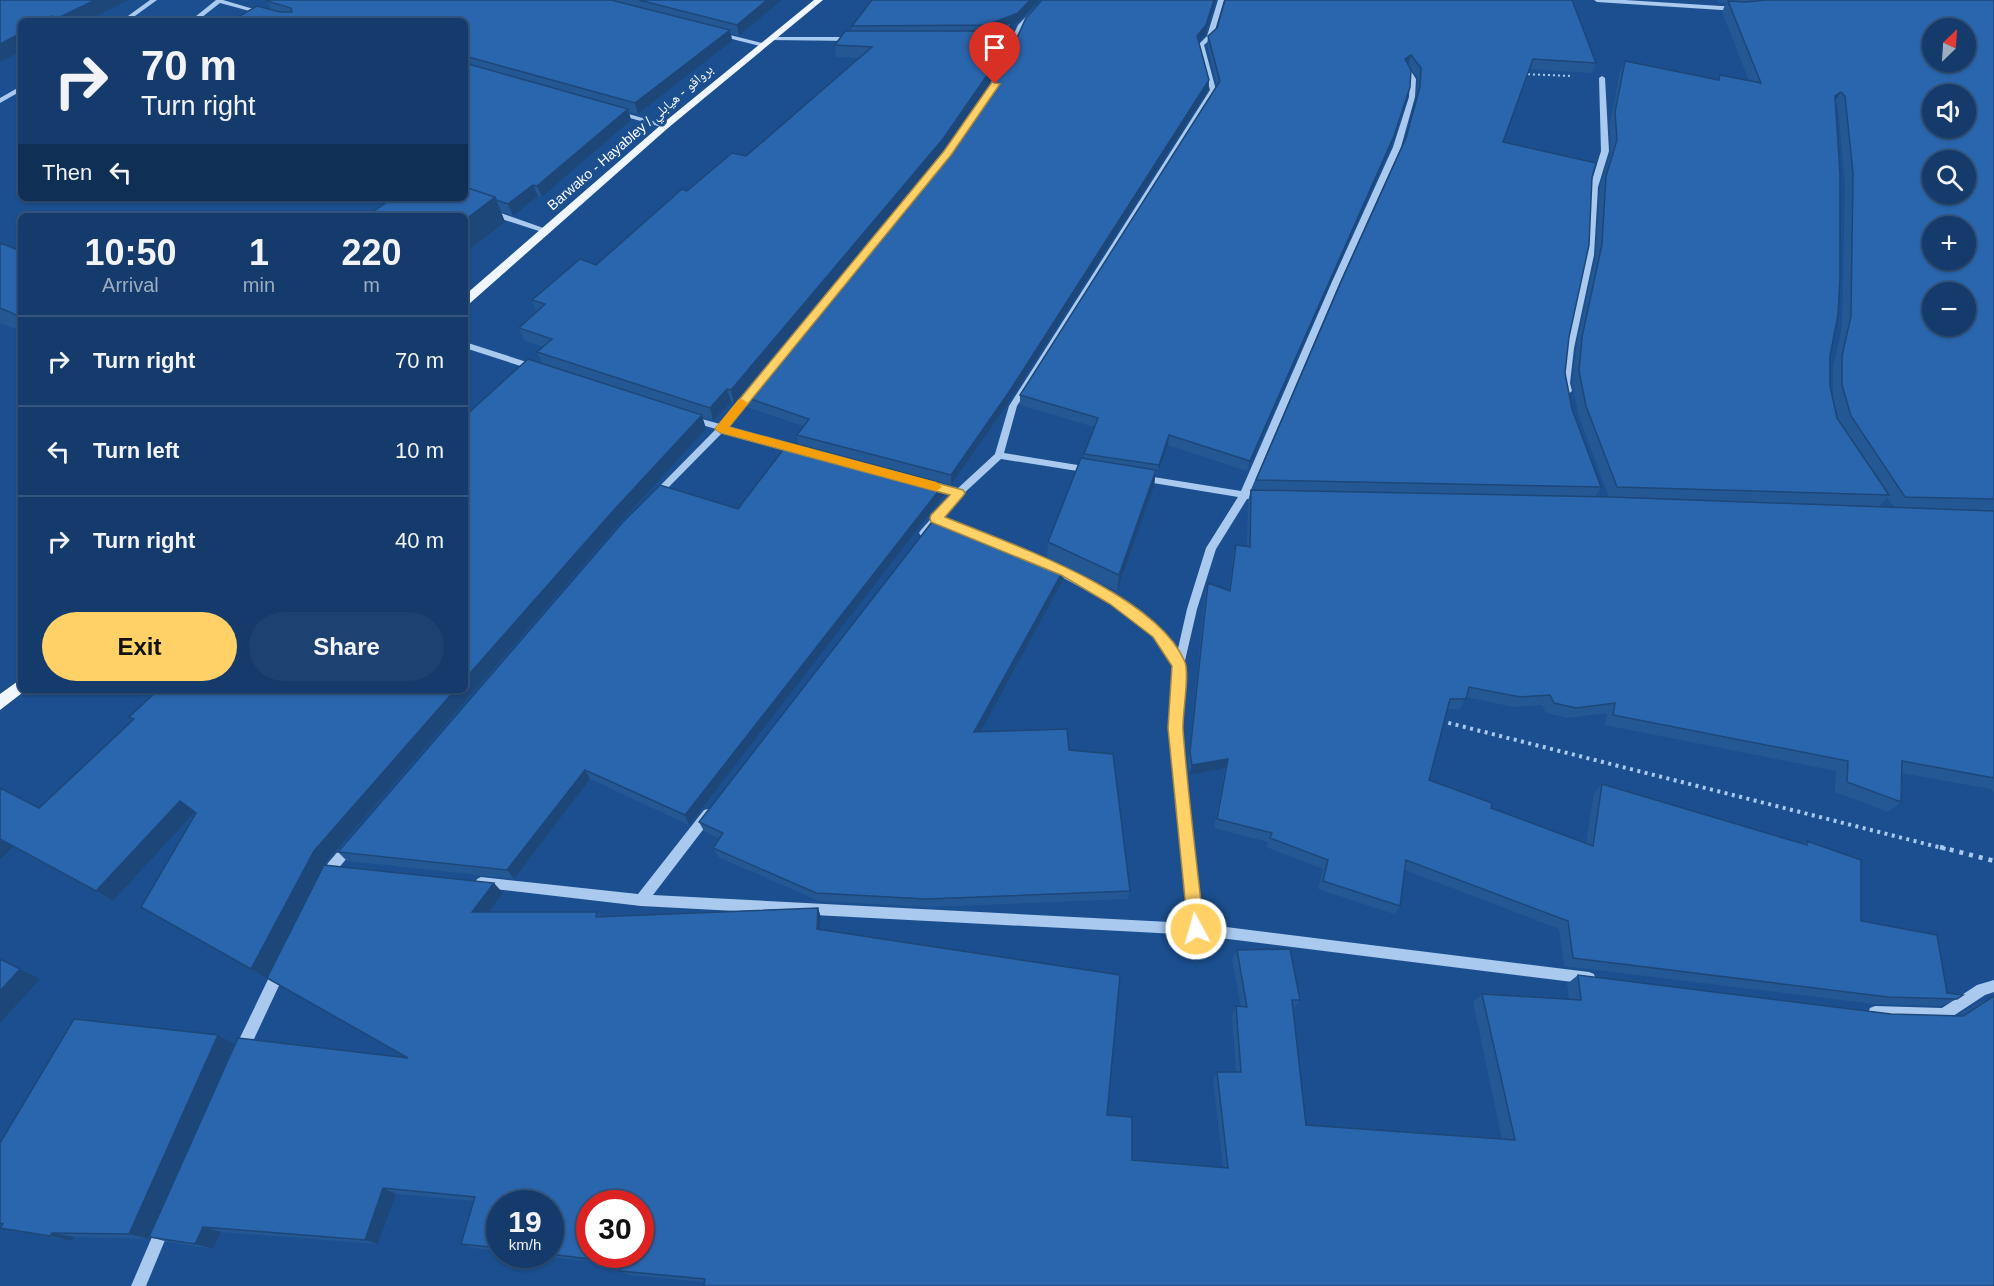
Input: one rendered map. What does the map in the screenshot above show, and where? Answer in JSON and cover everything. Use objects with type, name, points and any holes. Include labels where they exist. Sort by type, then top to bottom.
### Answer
[{"type":"main road","name":"Barwako - Hayabley / برواقو - هيابلي","points":[[468,298],[665,126],[819,0]]},
{"type":"main road","points":[[0,703],[18,688]]},
{"type":"street","points":[[128,18],[154,0]]},
{"type":"street","points":[[1011,30],[1021,25],[1045,0]]},
{"type":"street","points":[[914,546],[959,493],[999,455],[1013,406],[1213,90],[1201,45],[1210,37],[1221,0]]},
{"type":"street","points":[[1597,0],[1740,9]]},
{"type":"street","points":[[197,18],[219,1],[276,16]]},
{"type":"street","points":[[932,172],[995,84],[1021,25]]},
{"type":"street","points":[[707,31],[767,42],[864,39]]},
{"type":"street","points":[[1196,929],[1176,728],[1179,665],[1192,609],[1211,548],[1244,495],[1397,147],[1412,97],[1413,79],[1407,69]]},
{"type":"street","points":[[1570,400],[1566,382],[1570,348],[1590,255],[1594,187],[1605,151],[1602,78]]},
{"type":"street","points":[[0,101],[18,90]]},
{"type":"street","points":[[609,110],[665,126]]},
{"type":"street","points":[[479,209],[545,231]]},
{"type":"street","points":[[468,346],[543,371]]},
{"type":"street","points":[[647,504],[721,429],[759,383]]},
{"type":"street","points":[[676,414],[721,429],[812,453]]},
{"type":"street","points":[[999,455],[1104,472]]},
{"type":"street","points":[[1127,476],[1244,495],[1268,496]]},
{"type":"street","points":[[925,484],[959,493]]},
{"type":"street","points":[[936,518],[1065,572],[1115,600],[1158,633],[1179,665]]},
{"type":"street","points":[[641,900],[713,807]]},
{"type":"street","points":[[321,889],[355,841]]},
{"type":"street","points":[[463,881],[641,900],[1196,929],[1600,980]]},
{"type":"street","points":[[237,1059],[283,963]]},
{"type":"street","points":[[1862,1012],[1944,1015],[1982,990],[1994,986]]},
{"type":"street","points":[[138,1286],[166,1221]]},
{"type":"path","points":[[1521,74],[1602,78]]},
{"type":"path","points":[[1438,720],[1994,861]]},
{"type":"building","points":[[0,0],[95,0],[58,18],[52,16],[18,18],[18,35],[0,44]]},
{"type":"building","points":[[611,0],[730,30],[635,103],[468,57],[468,18],[236,18],[257,6],[280,12],[292,12],[291,8],[267,1]]},
{"type":"building","points":[[639,0],[767,0],[737,25]]},
{"type":"building","points":[[872,0],[1030,0],[1018,13],[987,25],[852,26]]},
{"type":"building","points":[[1042,0],[1214,0],[1206,25],[1197,36],[1209,80],[1009,392],[951,475],[797,435],[809,419],[745,397],[953,147],[1000,75],[1026,18]]},
{"type":"building","points":[[1225,0],[1572,0],[1596,63],[1533,59],[1503,142],[1596,163],[1592,177],[1589,245],[1569,337],[1565,373],[1572,409],[1601,487],[1256,480],[1406,138],[1420,87],[1421,68],[1411,55],[1405,59],[1411,70],[1410,87],[1394,136],[1250,461],[1169,435],[1159,465],[1084,454],[1098,418],[1020,395],[1220,81],[1208,36],[1217,28]]},
{"type":"building","points":[[1994,0],[1994,499],[1905,497],[1851,416],[1842,385],[1842,356],[1851,316],[1853,173],[1845,96],[1841,92],[1835,96],[1840,173],[1840,276],[1838,315],[1830,356],[1830,386],[1837,418],[1889,495],[1617,487],[1586,406],[1579,371],[1582,337],[1602,244],[1606,176],[1617,140],[1615,112],[1625,61],[1719,80],[1720,75],[1761,83],[1728,1]]},
{"type":"building","points":[[1012,22],[990,71],[943,139],[731,390],[727,389],[710,408],[537,352],[552,339],[519,328],[545,304],[532,300],[580,259],[596,265],[682,189],[687,191],[732,153],[746,156],[872,47],[835,45],[845,31],[989,31]]},
{"type":"building","points":[[468,64],[628,109],[537,186],[533,185],[508,204],[496,200],[495,197],[468,188]]},
{"type":"building","points":[[468,188],[495,197],[468,218],[468,213],[371,213],[389,201],[468,201]]},
{"type":"building","points":[[0,243],[18,250],[18,316],[0,308]]},
{"type":"building","points":[[528,359],[702,415],[613,511],[468,676],[468,413]]},
{"type":"building","points":[[789,442],[944,484],[685,815],[585,770],[507,870],[338,852],[623,522],[660,485],[738,509]]},
{"type":"building","points":[[1081,458],[1156,470],[1119,575],[1048,542]]},
{"type":"building","points":[[1251,490],[1611,497],[1994,511],[1994,778],[1902,761],[1901,802],[1847,782],[1848,761],[1613,715],[1615,703],[1576,708],[1554,703],[1550,695],[1520,697],[1469,687],[1466,699],[1450,699],[1429,780],[1492,803],[1491,808],[1593,846],[1602,784],[1807,845],[1807,841],[1861,860],[1861,921],[1937,935],[1947,993],[1963,995],[1957,999],[1888,997],[1573,958],[1568,921],[1406,860],[1400,906],[1323,881],[1328,860],[1270,838],[1272,833],[1217,819],[1228,759],[1192,765],[1190,752],[1208,583],[1230,591],[1236,545],[1250,547]]},
{"type":"building","points":[[932,522],[1064,569],[974,732],[1067,729],[1069,750],[1113,754],[1130,891],[926,899],[816,893],[713,848],[723,833],[699,822]]},
{"type":"building","points":[[155,693],[452,693],[314,851],[251,969],[141,907],[196,813],[180,801],[96,891],[0,839],[0,788],[39,808],[134,719],[129,717]]},
{"type":"building","points":[[324,865],[494,883],[472,912],[597,912],[596,917],[818,908],[817,929],[1120,975],[1107,1115],[1132,1117],[1132,1160],[1228,1168],[1217,1072],[1241,1072],[1236,1006],[1247,1007],[1237,950],[1290,949],[1300,1000],[1292,1000],[1306,1125],[1515,1140],[1482,994],[1581,1000],[1578,975],[1891,1014],[1963,1016],[1994,996],[1994,1286],[704,1286],[705,1279],[620,1271],[621,1268],[654,1268],[654,1190],[576,1190],[576,1257],[564,1256],[564,1190],[486,1190],[486,1247],[461,1244],[475,1197],[383,1188],[365,1240],[203,1227],[195,1244],[149,1237],[238,1038],[408,1058],[267,978]]},
{"type":"building","points":[[0,959],[20,969],[0,991]]},
{"type":"building","points":[[74,1019],[218,1035],[129,1234],[52,1233],[50,1236],[0,1228],[3,1224],[0,1223],[0,1143]]},
{"type":"slow traffic","points":[[742,403],[721,429],[936,487]]},
{"type":"route","points":[[995,84],[948,153],[721,429],[959,493],[936,518],[1065,572],[1115,600],[1158,633],[1179,665],[1176,728],[1196,929]]}]
